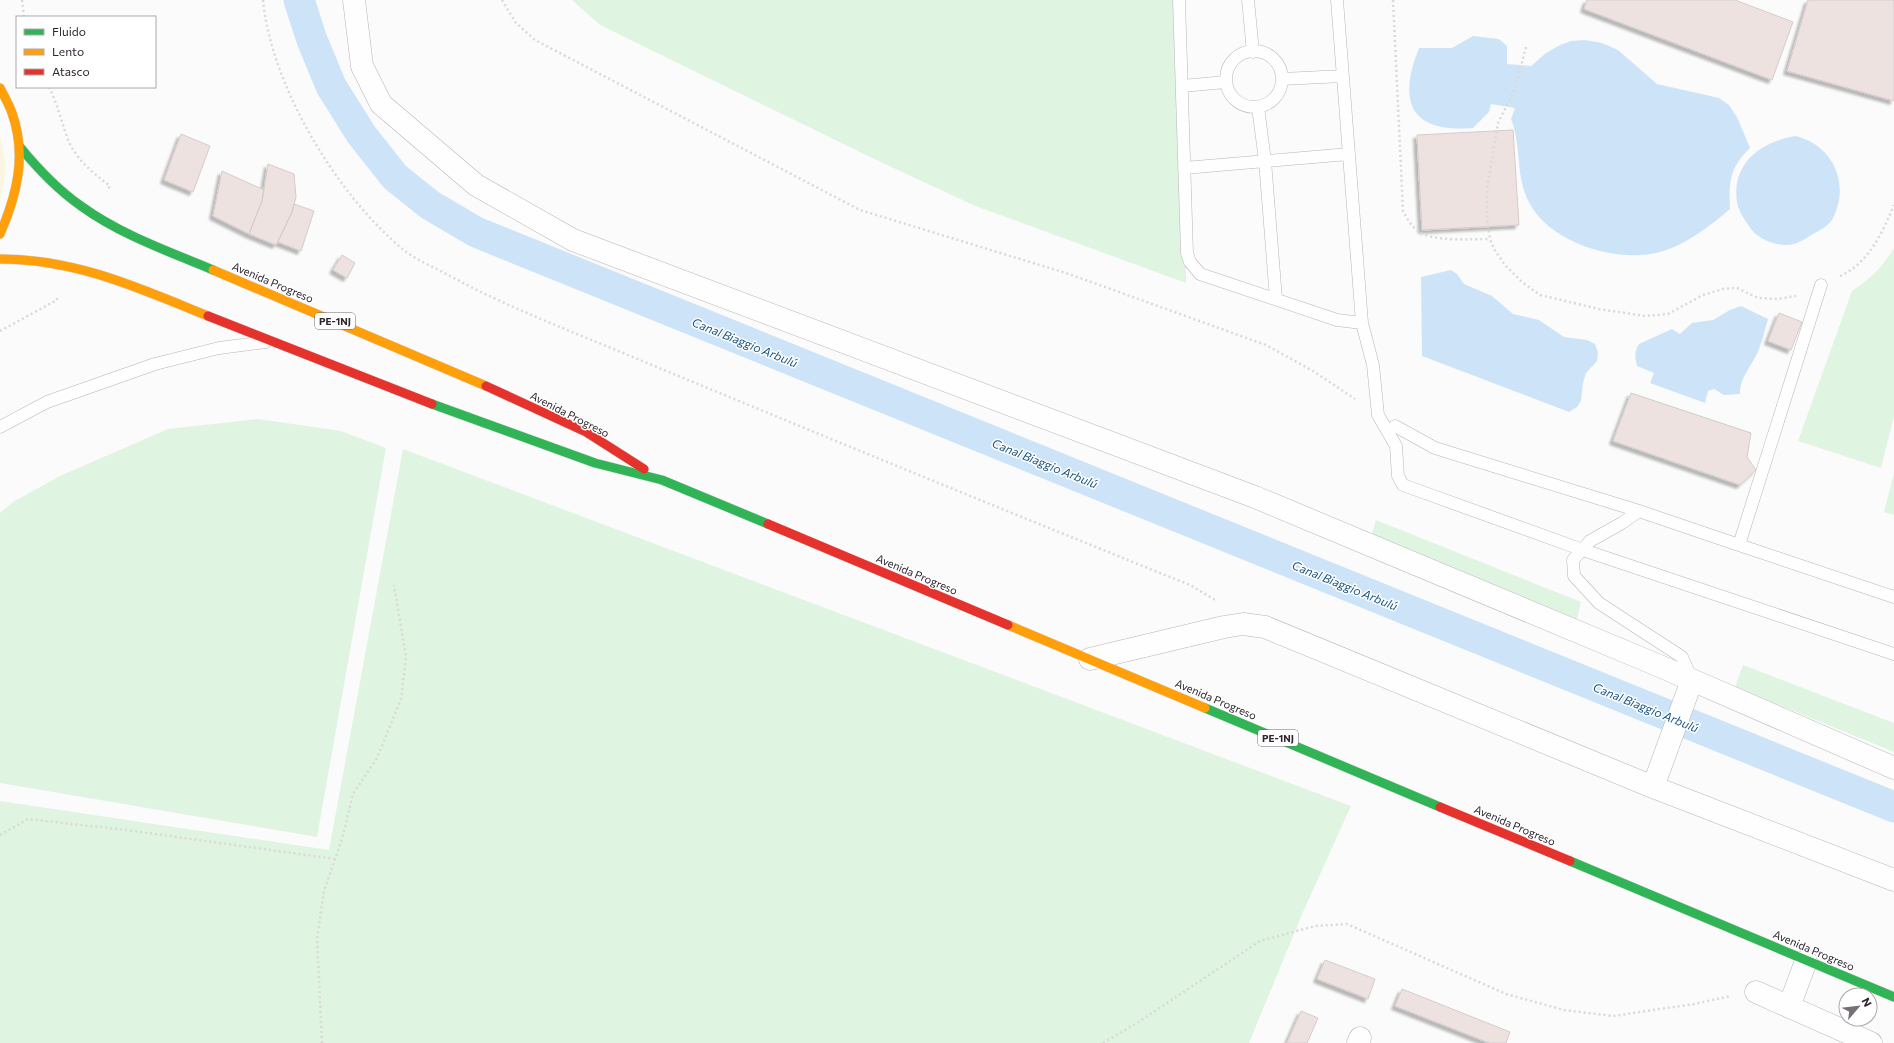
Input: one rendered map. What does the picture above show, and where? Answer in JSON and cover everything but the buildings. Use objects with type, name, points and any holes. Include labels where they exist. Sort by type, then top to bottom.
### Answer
[{"type":"main road","points":[[0,88],[13,115],[20,147],[20,178],[12,208],[0,234]]},
{"type":"main road","name":"Avenida Progreso","points":[[20,147],[38,170],[60,191],[104,222],[126,233],[486,386],[586,432],[662,480]]},
{"type":"main road","name":"Avenida Progreso","points":[[0,259],[32,260],[86,270],[113,278],[447,410],[596,463],[662,480],[1894,997]]},
{"type":"street","points":[[354,0],[362,66],[381,104],[476,185],[573,240],[1255,497],[1692,680],[1894,768]]},
{"type":"street","points":[[1090,659],[1224,627],[1243,624],[1265,627],[1653,786],[1894,880]]},
{"type":"street","points":[[1653,786],[1692,680]]},
{"type":"street","points":[[1789,1007],[1806,961]]},
{"type":"street","points":[[1756,992],[1789,1007],[1846,1038],[1871,1043]]},
{"type":"lane","points":[[1179,0],[1187,253],[1190,262],[1200,274],[1337,320],[1362,324]]},
{"type":"lane","points":[[1248,0],[1253,52]]},
{"type":"lane","points":[[1337,0],[1362,324],[1373,365],[1378,415],[1396,446],[1398,476],[1403,485],[1583,550],[1894,654]]},
{"type":"lane","points":[[1253,52],[1267,55],[1275,61],[1282,79],[1280,89],[1269,103],[1252,108],[1236,101],[1230,94],[1226,82],[1228,69],[1232,61],[1240,55],[1253,52]]},
{"type":"lane","points":[[1282,79],[1343,76]]},
{"type":"lane","points":[[1182,86],[1226,82]]},
{"type":"lane","points":[[1258,106],[1265,161],[1276,300]]},
{"type":"lane","points":[[1184,168],[1349,154]]},
{"type":"lane","points":[[1739,545],[1821,285]]},
{"type":"lane","points":[[0,427],[47,402],[155,364],[219,348],[272,341]]},
{"type":"lane","points":[[1396,426],[1434,448],[1639,511],[1894,597]]},
{"type":"lane","points":[[1639,511],[1622,523],[1590,541],[1574,560],[1574,576],[1599,603],[1682,657],[1692,680]]},
{"type":"path","points":[[22,0],[24,16]]},
{"type":"path","points":[[263,0],[273,48],[291,98],[326,159],[360,207],[406,252],[490,297],[904,470],[1190,585],[1224,604]]},
{"type":"path","points":[[502,0],[516,23],[535,40],[860,210],[1069,274],[1266,345],[1313,371],[1378,415]]},
{"type":"path","points":[[1393,0],[1403,211],[1412,226],[1419,232],[1435,237],[1490,239]]},
{"type":"path","points":[[1526,47],[1515,88],[1498,123],[1487,189],[1487,220],[1490,239],[1494,249],[1505,265],[1522,282],[1540,295],[1624,314],[1645,316],[1668,314],[1703,295],[1723,289],[1737,288],[1758,298],[1778,299],[1801,295],[1844,274],[1868,256],[1885,227],[1894,206]]},
{"type":"path","points":[[49,88],[67,138],[75,152],[88,169],[110,186],[104,197]]},
{"type":"path","points":[[0,331],[57,300],[57,296]]},
{"type":"path","points":[[322,1043],[317,939],[324,891],[342,839],[353,794],[377,758],[401,699],[406,657],[394,585]]},
{"type":"path","points":[[0,834],[28,819],[126,830],[335,858]]},
{"type":"path","points":[[1103,1043],[1137,1023],[1260,941],[1315,926],[1339,924],[1347,924],[1391,942],[1506,994],[1564,1010],[1613,1016],[1694,1004],[1756,992]]},
{"type":"green space","points":[[572,0],[1184,0],[1186,283],[973,205],[870,157],[600,25]]},
{"type":"green space","points":[[1894,248],[1894,416],[1881,468],[1798,441],[1852,291],[1876,272]]},
{"type":"green space","points":[[258,419],[341,431],[386,448],[317,837],[0,783],[0,513],[13,502],[60,476],[168,429]]},
{"type":"green space","points":[[403,449],[1351,806],[1303,912],[1249,1043],[0,1043],[0,801],[329,850]]},
{"type":"green space","points":[[1894,473],[1894,515],[1884,512]]},
{"type":"green space","points":[[1376,520],[1581,602],[1576,623],[1371,537]]},
{"type":"green space","points":[[1743,665],[1894,723],[1894,752],[1735,687]]},
{"type":"sand","points":[[0,134],[6,166],[0,204]]},
{"type":"water","points":[[1473,36],[1499,39],[1507,46],[1507,64],[1531,66],[1546,53],[1571,41],[1585,40],[1602,43],[1618,50],[1657,84],[1719,98],[1729,105],[1737,117],[1750,148],[1734,169],[1730,183],[1730,209],[1706,228],[1679,245],[1660,252],[1642,255],[1623,255],[1603,252],[1583,246],[1548,226],[1535,212],[1523,187],[1516,138],[1511,119],[1515,108],[1491,104],[1489,112],[1473,128],[1452,128],[1435,125],[1423,119],[1414,110],[1410,99],[1409,84],[1412,67],[1419,48],[1452,48]]},
{"type":"water","points":[[1796,136],[1809,141],[1820,148],[1829,158],[1839,181],[1840,194],[1832,220],[1821,230],[1791,245],[1777,244],[1763,239],[1749,226],[1739,208],[1736,188],[1744,165],[1752,156],[1772,143]]},
{"type":"water","points":[[1451,270],[1457,274],[1464,284],[1492,296],[1513,314],[1539,320],[1564,337],[1587,340],[1595,344],[1598,352],[1597,361],[1586,373],[1581,401],[1577,407],[1569,412],[1422,356],[1421,277]]},
{"type":"water","points":[[1741,306],[1768,319],[1757,354],[1744,376],[1740,388],[1740,394],[1724,395],[1714,389],[1708,391],[1705,403],[1650,383],[1654,373],[1637,366],[1635,355],[1639,344],[1672,329],[1680,334],[1692,323],[1713,320],[1730,310]]},
{"type":"waterway","name":"Canal Biaggio Arbulú","points":[[299,0],[312,40],[331,86],[361,134],[395,177],[430,205],[476,232],[1894,807]]},
{"type":"traffic: fast","points":[[20,147],[56,186],[96,216],[112,226],[145,242],[213,270]]},
{"type":"traffic: fast","points":[[432,404],[595,463],[662,480],[768,524]]},
{"type":"traffic: fast","points":[[1205,708],[1440,807]]},
{"type":"traffic: fast","points":[[1570,861],[1894,997]]},
{"type":"traffic: slow","points":[[0,88],[11,110],[19,144],[18,175],[15,190],[0,234]]},
{"type":"traffic: slow","points":[[0,259],[28,260],[55,264],[107,277],[157,295],[208,316]]},
{"type":"traffic: slow","points":[[213,270],[486,386]]},
{"type":"traffic: slow","points":[[1008,625],[1205,708]]},
{"type":"traffic: jam","points":[[208,316],[432,404]]},
{"type":"traffic: jam","points":[[486,386],[586,432],[644,469]]},
{"type":"traffic: jam","points":[[768,524],[1008,625]]},
{"type":"traffic: jam","points":[[1440,807],[1570,861]]}]
